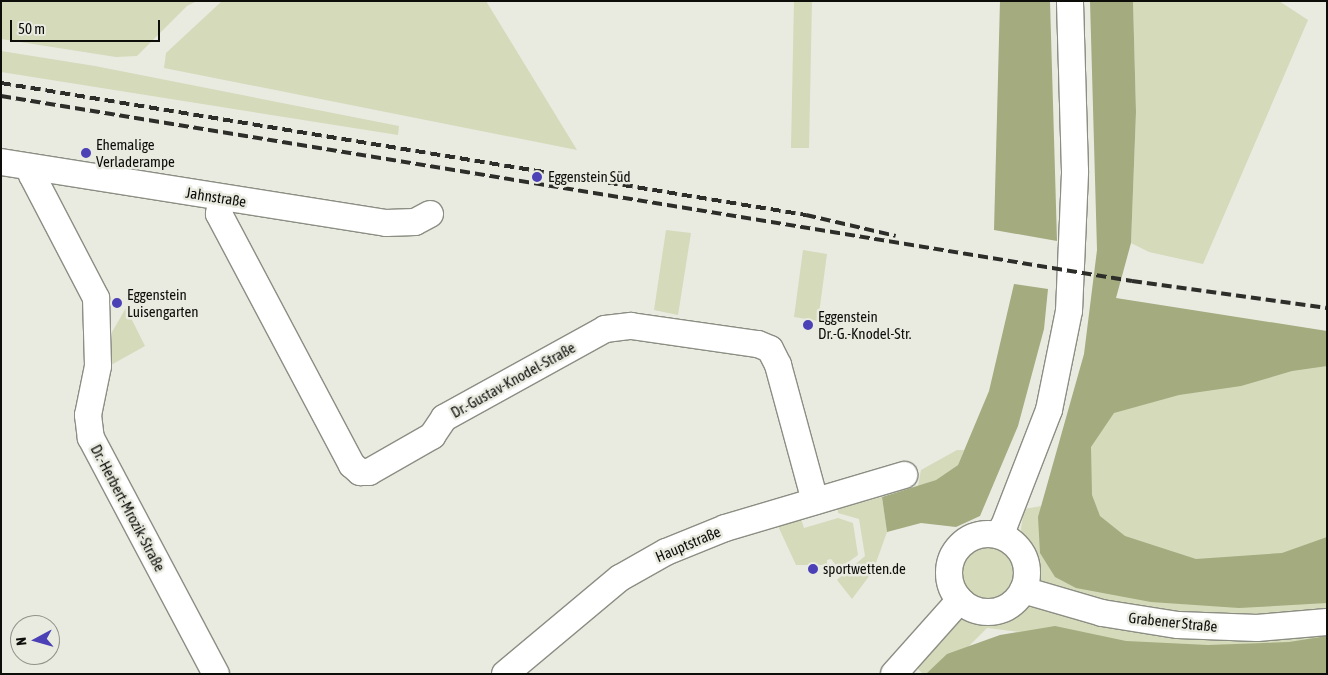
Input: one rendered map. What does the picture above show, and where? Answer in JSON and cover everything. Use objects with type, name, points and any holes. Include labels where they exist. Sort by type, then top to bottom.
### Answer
[{"type":"street","points":[[997,535],[1004,526],[1049,410],[1069,312],[1075,171],[1070,1]]},
{"type":"street","name":"Jahnstraße","points":[[1,162],[386,224],[414,222],[430,214]]},
{"type":"street","name":"Dr.-Herbert-Mrozik-Straße","points":[[32,168],[32,175],[96,298],[98,366],[88,415],[91,438],[216,674]]},
{"type":"street","name":"Dr.-Gustav-Knodel-Straße","points":[[222,198],[219,214],[352,465],[360,472],[369,472],[432,436],[444,418],[605,329],[631,326],[758,344],[770,349],[778,365],[815,500]]},
{"type":"street","name":"Hauptstraße","points":[[505,674],[635,568],[692,540],[815,500],[904,476]]},
{"type":"street","points":[[997,535],[1015,545],[1026,563],[1023,590],[1014,602],[1002,609],[980,610],[960,600],[950,578],[954,555],[972,537],[997,535]]},
{"type":"street","name":"Grabener Straße","points":[[1023,590],[1102,613],[1178,625],[1257,628],[1327,622]]},
{"type":"street","points":[[894,674],[960,600]]},
{"type":"green space","points":[[1,1],[197,1],[187,6],[137,56],[116,57],[1,39]]},
{"type":"green space","points":[[222,1],[486,1],[577,150],[164,68],[166,53]]},
{"type":"green space","points":[[794,1],[812,1],[809,148],[791,148]]},
{"type":"green space","points":[[1000,1],[1050,1],[1057,241],[994,230]]},
{"type":"green space","points":[[1090,1],[1133,1],[1136,112],[1131,243],[1116,298],[1327,331],[1327,366],[1292,371],[1241,386],[1179,395],[1114,413],[1091,447],[1092,495],[1100,516],[1125,536],[1196,559],[1282,553],[1327,537],[1327,603],[1239,608],[1151,602],[1076,588],[1055,577],[1040,553],[1038,517],[1084,354],[1097,250]]},
{"type":"green space","points":[[1133,1],[1279,1],[1308,20],[1203,264],[1149,252],[1131,243],[1136,112]]},
{"type":"green space","points":[[1,51],[95,66],[399,126],[398,135],[1,72]]},
{"type":"green space","points":[[666,230],[691,233],[678,315],[654,310]]},
{"type":"green space","points":[[803,250],[827,254],[818,321],[794,317]]},
{"type":"green space","points":[[1014,284],[1048,289],[1044,329],[1018,426],[980,516],[956,527],[921,523],[887,532],[882,497],[936,480],[958,465],[989,391]]},
{"type":"green space","points":[[126,308],[145,346],[111,365],[112,332]]},
{"type":"green space","points":[[1327,339],[1327,647],[1249,660],[987,628],[941,674],[923,674],[916,667],[964,616],[1029,606],[1046,611],[1052,591],[1038,583],[1028,561],[1021,529],[1024,509],[1059,503],[1096,403]]},
{"type":"green space","points":[[957,450],[964,450],[958,465],[936,480],[918,486],[921,470]]},
{"type":"green space","points":[[882,497],[887,532],[873,571],[852,599],[837,580],[865,556],[859,519],[838,513],[838,509]]},
{"type":"green space","points":[[838,518],[853,523],[858,555],[839,569],[831,559],[827,560],[827,565],[796,565],[778,526],[801,519],[804,528]]},
{"type":"green space","points":[[983,547],[993,547],[1007,554],[1014,568],[1014,578],[1007,592],[993,599],[983,599],[973,595],[966,588],[962,578],[962,568],[966,558],[973,551]]},
{"type":"green space","points":[[1055,626],[1126,641],[1208,645],[1289,642],[1327,636],[1327,674],[926,674],[947,654],[1000,635]]},
{"type":"railway","points":[[1,83],[806,215],[896,236]]},
{"type":"railway","points":[[1,96],[1132,281],[1327,308]]},
{"type":"place","name":"Ehemalige Verladerampe","points":[[86,153]]},
{"type":"place","name":"Eggenstein Süd","points":[[537,177]]},
{"type":"place","name":"Eggenstein Luisengarten","points":[[117,303]]},
{"type":"place","name":"Eggenstein Dr.-G.-Knodel-Str.","points":[[808,325]]},
{"type":"place","name":"sportwetten.de","points":[[813,569]]}]
